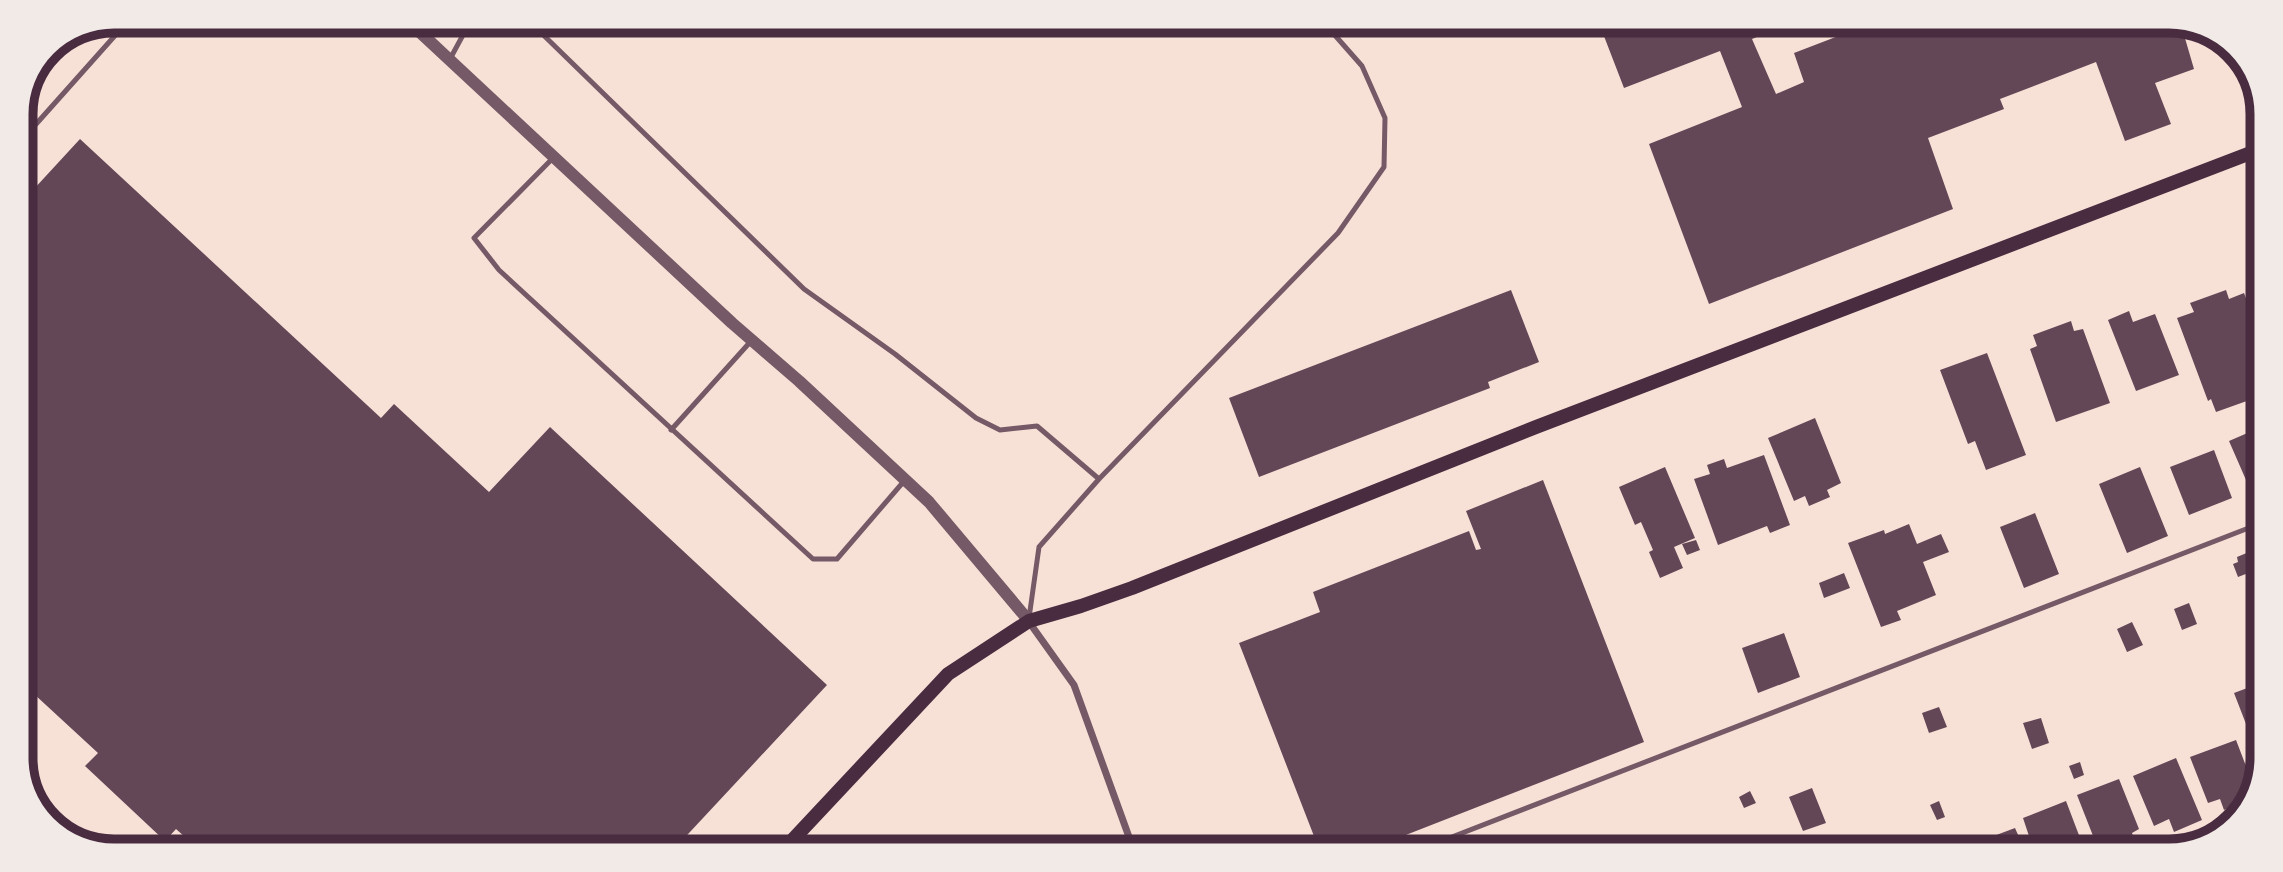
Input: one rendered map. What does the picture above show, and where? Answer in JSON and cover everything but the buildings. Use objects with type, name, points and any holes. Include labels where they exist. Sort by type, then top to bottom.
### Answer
[{"type":"main road","points":[[793,839],[948,674],[1028,621],[1081,607],[1132,588],[1549,422],[2250,154]]},
{"type":"street","points":[[421,33],[929,502],[1028,621],[1074,685],[1130,839]]},
{"type":"lane","points":[[33,128],[117,33]]},
{"type":"lane","points":[[450,59],[464,33]]},
{"type":"lane","points":[[541,33],[804,289],[895,354],[976,418],[1000,430],[1037,426],[1099,479]]},
{"type":"lane","points":[[1028,621],[1039,547],[1099,479],[1338,233],[1384,167],[1385,118],[1362,66],[1333,33]]},
{"type":"lane","points":[[554,157],[474,238],[499,270],[671,430],[813,559],[837,559],[905,480]]},
{"type":"lane","points":[[671,430],[752,340]]},
{"type":"lane","points":[[1447,839],[2250,527]]}]
